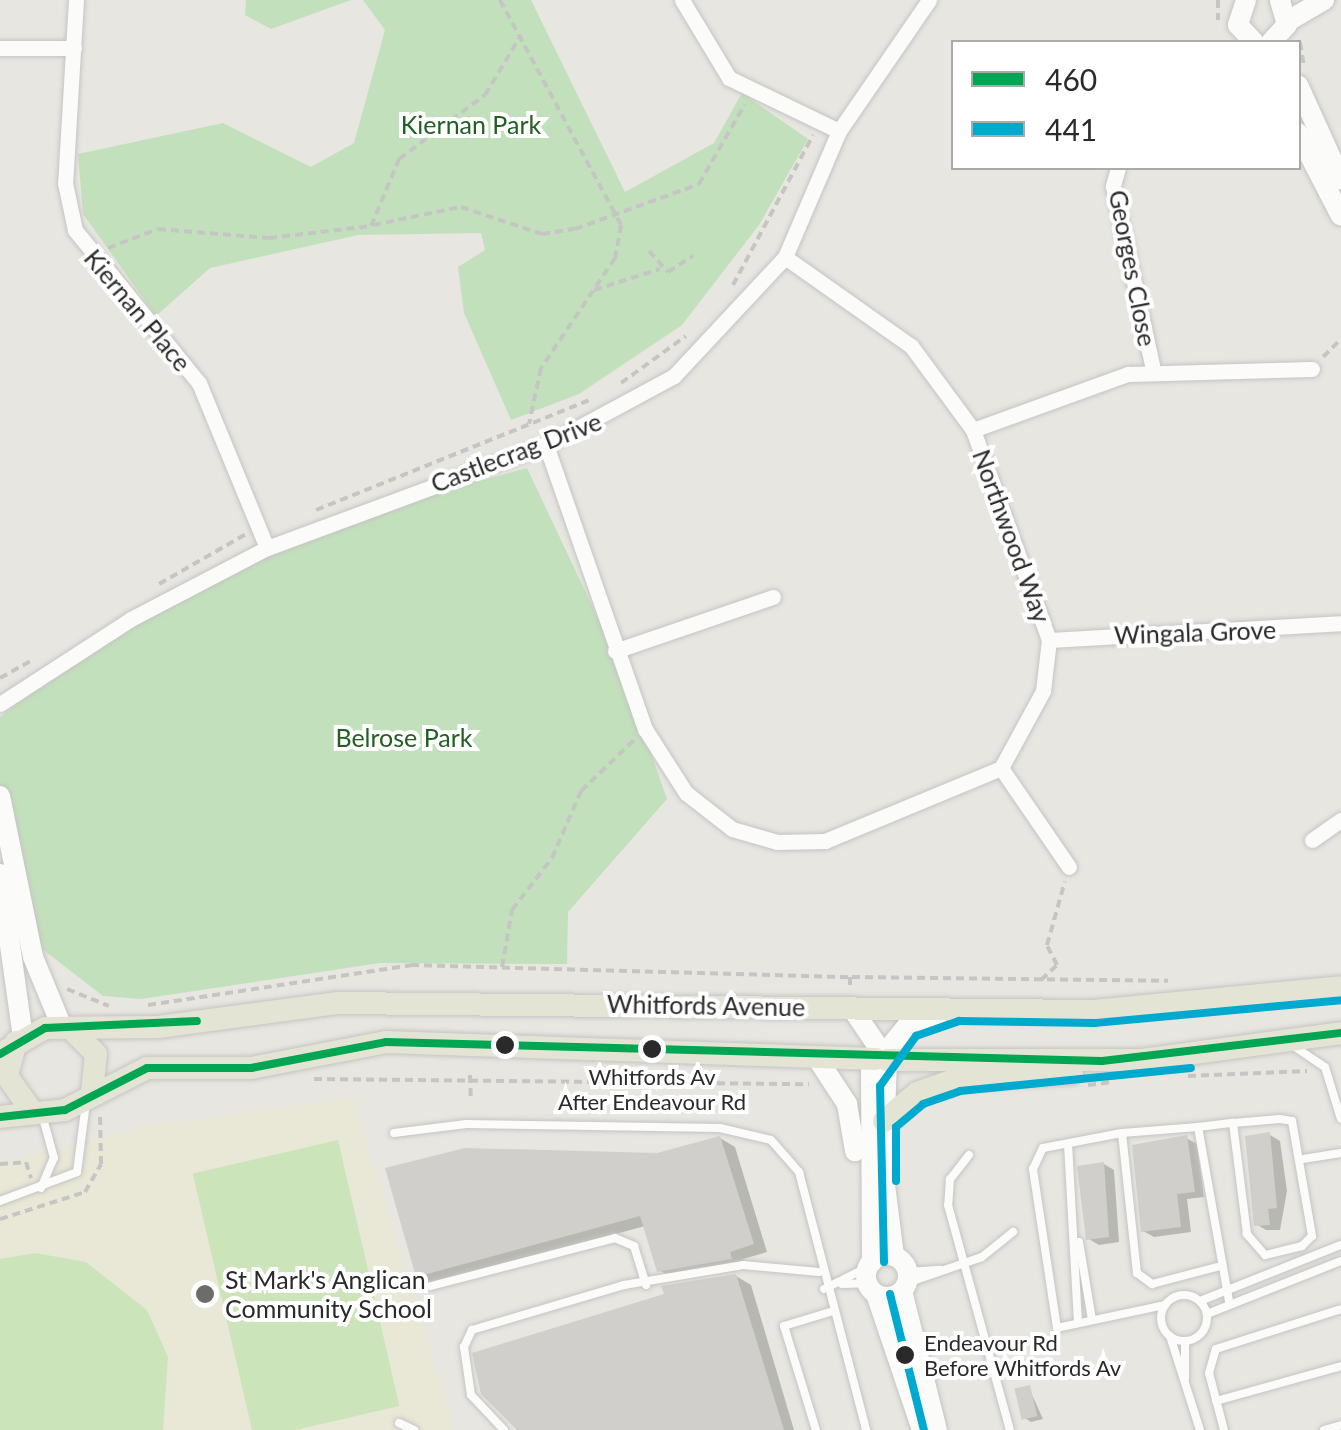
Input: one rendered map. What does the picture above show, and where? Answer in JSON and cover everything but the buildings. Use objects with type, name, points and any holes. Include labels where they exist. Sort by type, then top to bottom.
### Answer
[{"type":"main road","name":"Whitfords Avenue","points":[[13,1044],[66,1028],[364,1003],[1128,1009],[1341,987]]},
{"type":"main road","points":[[66,1028],[96,1054],[96,1097]]},
{"type":"main road","name":"Whitfords Avenue","points":[[0,1117],[96,1097],[147,1068],[251,1068],[442,1038],[817,1058],[1092,1061],[1289,1044],[1341,1033]]},
{"type":"main road","points":[[13,1044],[6,1076],[36,1111]]},
{"type":"main road","points":[[884,1122],[917,1093],[957,1079],[1070,1074],[1092,1061]]},
{"type":"street","name":"Kiernan Place","points":[[76,0],[65,183],[92,260],[199,384],[268,548]]},
{"type":"street","points":[[682,0],[712,59],[751,90],[840,131]]},
{"type":"street","name":"Castlecrag Drive","points":[[0,704],[130,619],[268,548],[546,445],[674,376],[785,258],[840,131],[929,0]]},
{"type":"street","points":[[1280,0],[1282,35]]},
{"type":"street","points":[[1282,35],[1324,0]]},
{"type":"street","points":[[1241,3],[1240,29],[1252,40]]},
{"type":"street","points":[[0,48],[74,48]]},
{"type":"street","points":[[1301,92],[1341,180]]},
{"type":"street","points":[[1301,139],[1341,216]]},
{"type":"street","name":"Georges Close","points":[[1117,170],[1113,186],[1153,370]]},
{"type":"street","name":"Northwood Way","points":[[785,258],[912,346],[973,430],[1049,640],[1043,691],[1001,768]]},
{"type":"street","points":[[973,430],[1153,370],[1312,369]]},
{"type":"street","points":[[546,445],[645,729],[686,793],[732,828],[777,842],[858,832],[1001,768],[1069,867]]},
{"type":"street","points":[[615,651],[773,597]]},
{"type":"street","name":"Wingala Grove","points":[[1049,640],[1341,623]]},
{"type":"street","points":[[0,796],[33,957],[66,1028]]},
{"type":"street","points":[[1312,840],[1341,820]]},
{"type":"street","points":[[0,874],[13,1044]]},
{"type":"street","points":[[851,1008],[882,1057],[884,1122],[902,1275],[937,1430]]},
{"type":"street","points":[[922,1430],[871,1276],[867,1089],[882,1057],[908,1025],[957,1008]]},
{"type":"street","points":[[817,1058],[847,1104],[861,1226],[870,1234]]},
{"type":"street","points":[[871,1276],[902,1275]]},
{"type":"street","points":[[871,1276],[902,1275]]},
{"type":"lane","points":[[1289,1044],[1325,1067],[1341,1119]]},
{"type":"lane","points":[[0,1201],[76,1172],[96,1097]]},
{"type":"lane","points":[[36,1111],[54,1158],[42,1188]]},
{"type":"lane","points":[[1233,1123],[1246,1234],[1265,1255],[1312,1236],[1303,1158],[1292,1121],[1233,1123],[1122,1133],[1043,1148],[1033,1169],[1057,1328],[1150,1308],[1163,1309],[1182,1295],[1200,1301],[1341,1245]]},
{"type":"lane","points":[[394,1133],[466,1124],[720,1128],[771,1140],[799,1172],[819,1272],[866,1430]]},
{"type":"lane","points":[[1198,1127],[1217,1266],[1229,1301]]},
{"type":"lane","points":[[1122,1133],[1137,1273],[1152,1284],[1217,1266]]},
{"type":"lane","points":[[1068,1144],[1092,1320]]},
{"type":"lane","points":[[1303,1158],[1341,1153]]},
{"type":"lane","points":[[969,1154],[947,1189],[961,1266],[1010,1430]]},
{"type":"lane","points":[[902,1275],[961,1266],[1014,1232]]},
{"type":"lane","points":[[431,1286],[616,1238],[634,1246],[646,1285]]},
{"type":"lane","points":[[1078,1323],[1071,1253],[1079,1242]]},
{"type":"lane","points":[[1207,1314],[1229,1301],[1341,1262]]},
{"type":"lane","points":[[504,1430],[482,1412],[466,1373],[472,1330],[646,1285],[743,1265],[819,1272]]},
{"type":"lane","points":[[824,1289],[871,1276]]},
{"type":"lane","points":[[842,1284],[871,1276]]},
{"type":"lane","points":[[1170,1336],[1185,1341],[1202,1332],[1207,1314],[1200,1301]]},
{"type":"lane","points":[[1163,1309],[1200,1430]]},
{"type":"lane","points":[[1224,1430],[1209,1373],[1216,1350],[1341,1309]]},
{"type":"lane","points":[[816,1430],[784,1326],[830,1312]]},
{"type":"lane","points":[[1184,1378],[1185,1341]]},
{"type":"lane","points":[[1216,1401],[1341,1366]]},
{"type":"lane","points":[[398,1422],[414,1430]]},
{"type":"lane","points":[[1324,1430],[1341,1425]]},
{"type":"path","points":[[500,0],[618,213],[616,258],[541,368],[529,426]]},
{"type":"path","points":[[371,226],[398,159],[485,95],[520,35]]},
{"type":"path","points":[[92,260],[158,229],[269,238],[371,226],[462,207],[542,234],[618,213],[699,184],[751,90]]},
{"type":"path","points":[[727,292],[767,235],[810,141]]},
{"type":"path","points":[[649,252],[660,269]]},
{"type":"path","points":[[594,290],[660,269],[685,268],[693,256]]},
{"type":"path","points":[[616,386],[694,330]]},
{"type":"path","points":[[1312,369],[1341,339]]},
{"type":"path","points":[[301,516],[603,394]]},
{"type":"path","points":[[529,426],[546,445]]},
{"type":"path","points":[[154,586],[258,528]]},
{"type":"path","points":[[0,678],[39,656]]},
{"type":"path","points":[[142,1006],[325,972],[501,968],[512,910],[552,858],[581,792],[645,729]]},
{"type":"path","points":[[1039,982],[1057,965],[1047,945],[1069,867]]},
{"type":"path","points":[[850,976],[1186,982]]},
{"type":"path","points":[[59,982],[78,997],[125,1006]]},
{"type":"path","points":[[470,1075],[471,1098]]},
{"type":"path","points":[[306,1080],[470,1075],[823,1090]]},
{"type":"path","points":[[87,1124],[96,1097]]},
{"type":"path","points":[[0,1219],[40,1206]]},
{"type":"shaded area","name":"St Mark's Anglican Community School","points":[[353,1098],[455,1430],[0,1430],[0,1163],[153,1125]]},
{"type":"green space","points":[[246,0],[351,0],[271,29],[245,15]]},
{"type":"green space","name":"Kiernan Park","points":[[363,0],[531,0],[625,192],[714,143],[742,93],[808,139],[759,225],[682,325],[579,394],[511,420],[464,313],[458,267],[485,250],[481,233],[358,235],[210,268],[156,316],[83,214],[78,154],[223,123],[311,167],[354,143],[385,30]]},
{"type":"green space","name":"Belrose Park","points":[[527,468],[620,665],[667,799],[568,912],[567,964],[380,963],[141,999],[103,996],[37,945],[0,790],[0,717],[123,624],[264,540]]},
{"type":"green space","points":[[338,1140],[399,1406],[295,1430],[252,1430],[193,1174]]},
{"type":"green space","points":[[35,1253],[86,1262],[147,1310],[168,1357],[163,1430],[0,1430],[0,1259]]},
{"type":"transit line","name":"441","points":[[884,1262],[880,1086],[916,1036],[959,1021],[1095,1023],[1341,1000]]},
{"type":"transit line","name":"460","points":[[0,1054],[45,1028],[197,1021]]},
{"type":"transit line","name":"460","points":[[0,1117],[65,1110],[147,1068],[251,1068],[386,1042],[1102,1061],[1341,1033]]},
{"type":"transit line","name":"441","points":[[896,1181],[896,1127],[923,1104],[960,1091],[1191,1068]]},
{"type":"transit line","name":"441","points":[[890,1294],[924,1430]]},
{"type":"place","name":"Whitfords Av After Endeavour Rd","points":[[652,1049]]},
{"type":"place","name":"St Mark's Anglican Community School","points":[[205,1294]]},
{"type":"place","name":"Endeavour Rd Before Whitfords Av","points":[[905,1355]]}]
